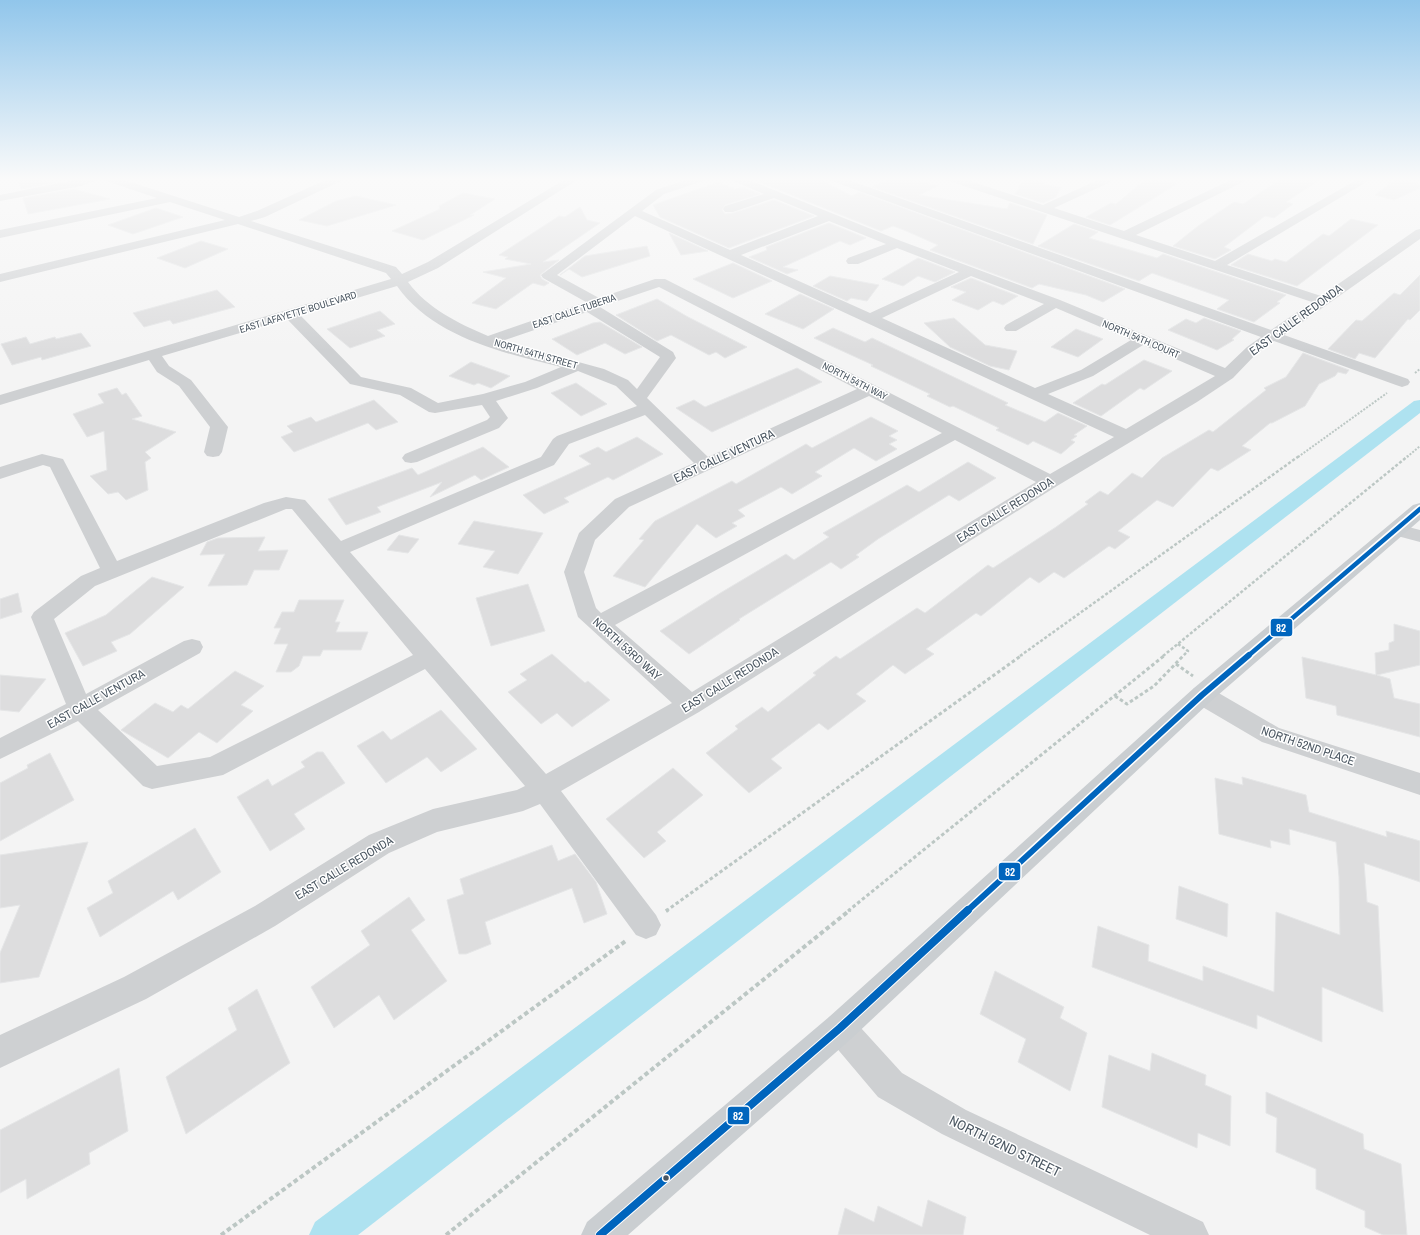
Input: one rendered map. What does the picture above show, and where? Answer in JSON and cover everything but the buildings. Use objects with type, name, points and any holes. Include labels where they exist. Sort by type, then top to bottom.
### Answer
[{"type":"main road","points":[[600,1235],[840,1028],[1202,695],[1420,509]]},
{"type":"street","points":[[0,278],[176,236]]},
{"type":"street","name":"NORTH 54TH STREET","points":[[288,236],[390,270],[417,302],[439,318],[488,340],[525,353],[605,374],[622,383],[705,464]]},
{"type":"street","name":"EAST LAFAYETTE BOULEVARD","points":[[0,400],[291,314],[400,280],[433,265],[481,236]]},
{"type":"street","points":[[338,550],[548,461],[559,443],[563,440],[643,404],[668,358],[668,355],[548,275],[600,236]]},
{"type":"street","points":[[687,236],[1127,436]]},
{"type":"street","points":[[728,255],[779,236]]},
{"type":"street","name":"NORTH 54TH COURT","points":[[876,236],[971,272],[1056,302],[1227,375]]},
{"type":"street","points":[[995,236],[1402,382]]},
{"type":"street","points":[[1126,236],[1323,301]]},
{"type":"street","points":[[1216,266],[1268,236]]},
{"type":"street","name":"EAST CALLE REDONDA","points":[[0,1052],[135,988],[265,916],[379,844],[432,821],[522,800],[690,705],[1050,482],[1227,375],[1252,350],[1416,236]]},
{"type":"street","points":[[853,261],[896,244]]},
{"type":"street","points":[[869,319],[971,272]]},
{"type":"street","name":"EAST CALLE TUBERIA","points":[[488,340],[660,282]]},
{"type":"street","name":"NORTH 54TH WAY","points":[[660,282],[1050,482]]},
{"type":"street","points":[[1011,328],[1056,302]]},
{"type":"street","points":[[291,314],[356,381],[405,391],[435,408],[486,399],[531,384],[577,366]]},
{"type":"street","points":[[1033,394],[1087,373],[1143,339]]},
{"type":"street","points":[[153,355],[162,369],[185,383],[219,427],[213,452]]},
{"type":"street","name":"EAST CALLE VENTURA","points":[[586,538],[622,503],[871,389]]},
{"type":"street","points":[[411,458],[493,424],[499,418],[486,399]]},
{"type":"street","points":[[599,624],[955,433]]},
{"type":"street","points":[[0,473],[42,459],[57,462],[112,571]]},
{"type":"street","points":[[428,657],[214,767],[152,778],[80,708],[42,617],[88,581],[271,507],[286,503],[298,504],[428,657],[543,788],[646,926]]},
{"type":"street","points":[[1397,530],[1420,536]]},
{"type":"street","name":"NORTH 53RD WAY","points":[[586,538],[574,572],[586,612],[690,705]]},
{"type":"street","name":"EAST CALLE VENTURA","points":[[0,748],[80,708],[192,647]]},
{"type":"street","name":"NORTH 52ND PLACE","points":[[1202,695],[1251,725],[1271,735],[1420,784]]},
{"type":"street","name":"NORTH 52ND STREET","points":[[840,1028],[890,1085],[954,1122],[1190,1235]]},
{"type":"path","points":[[221,1235],[646,926],[1420,369]]},
{"type":"path","points":[[446,1235],[1115,696],[1420,446]]},
{"type":"path","points":[[1115,696],[1127,704],[1154,686],[1188,651],[1178,644]]},
{"type":"waterway","points":[[328,1235],[1420,405]]},
{"type":"transit line","name":"82","points":[[600,1235],[840,1028],[1202,695],[1420,509]]}]
